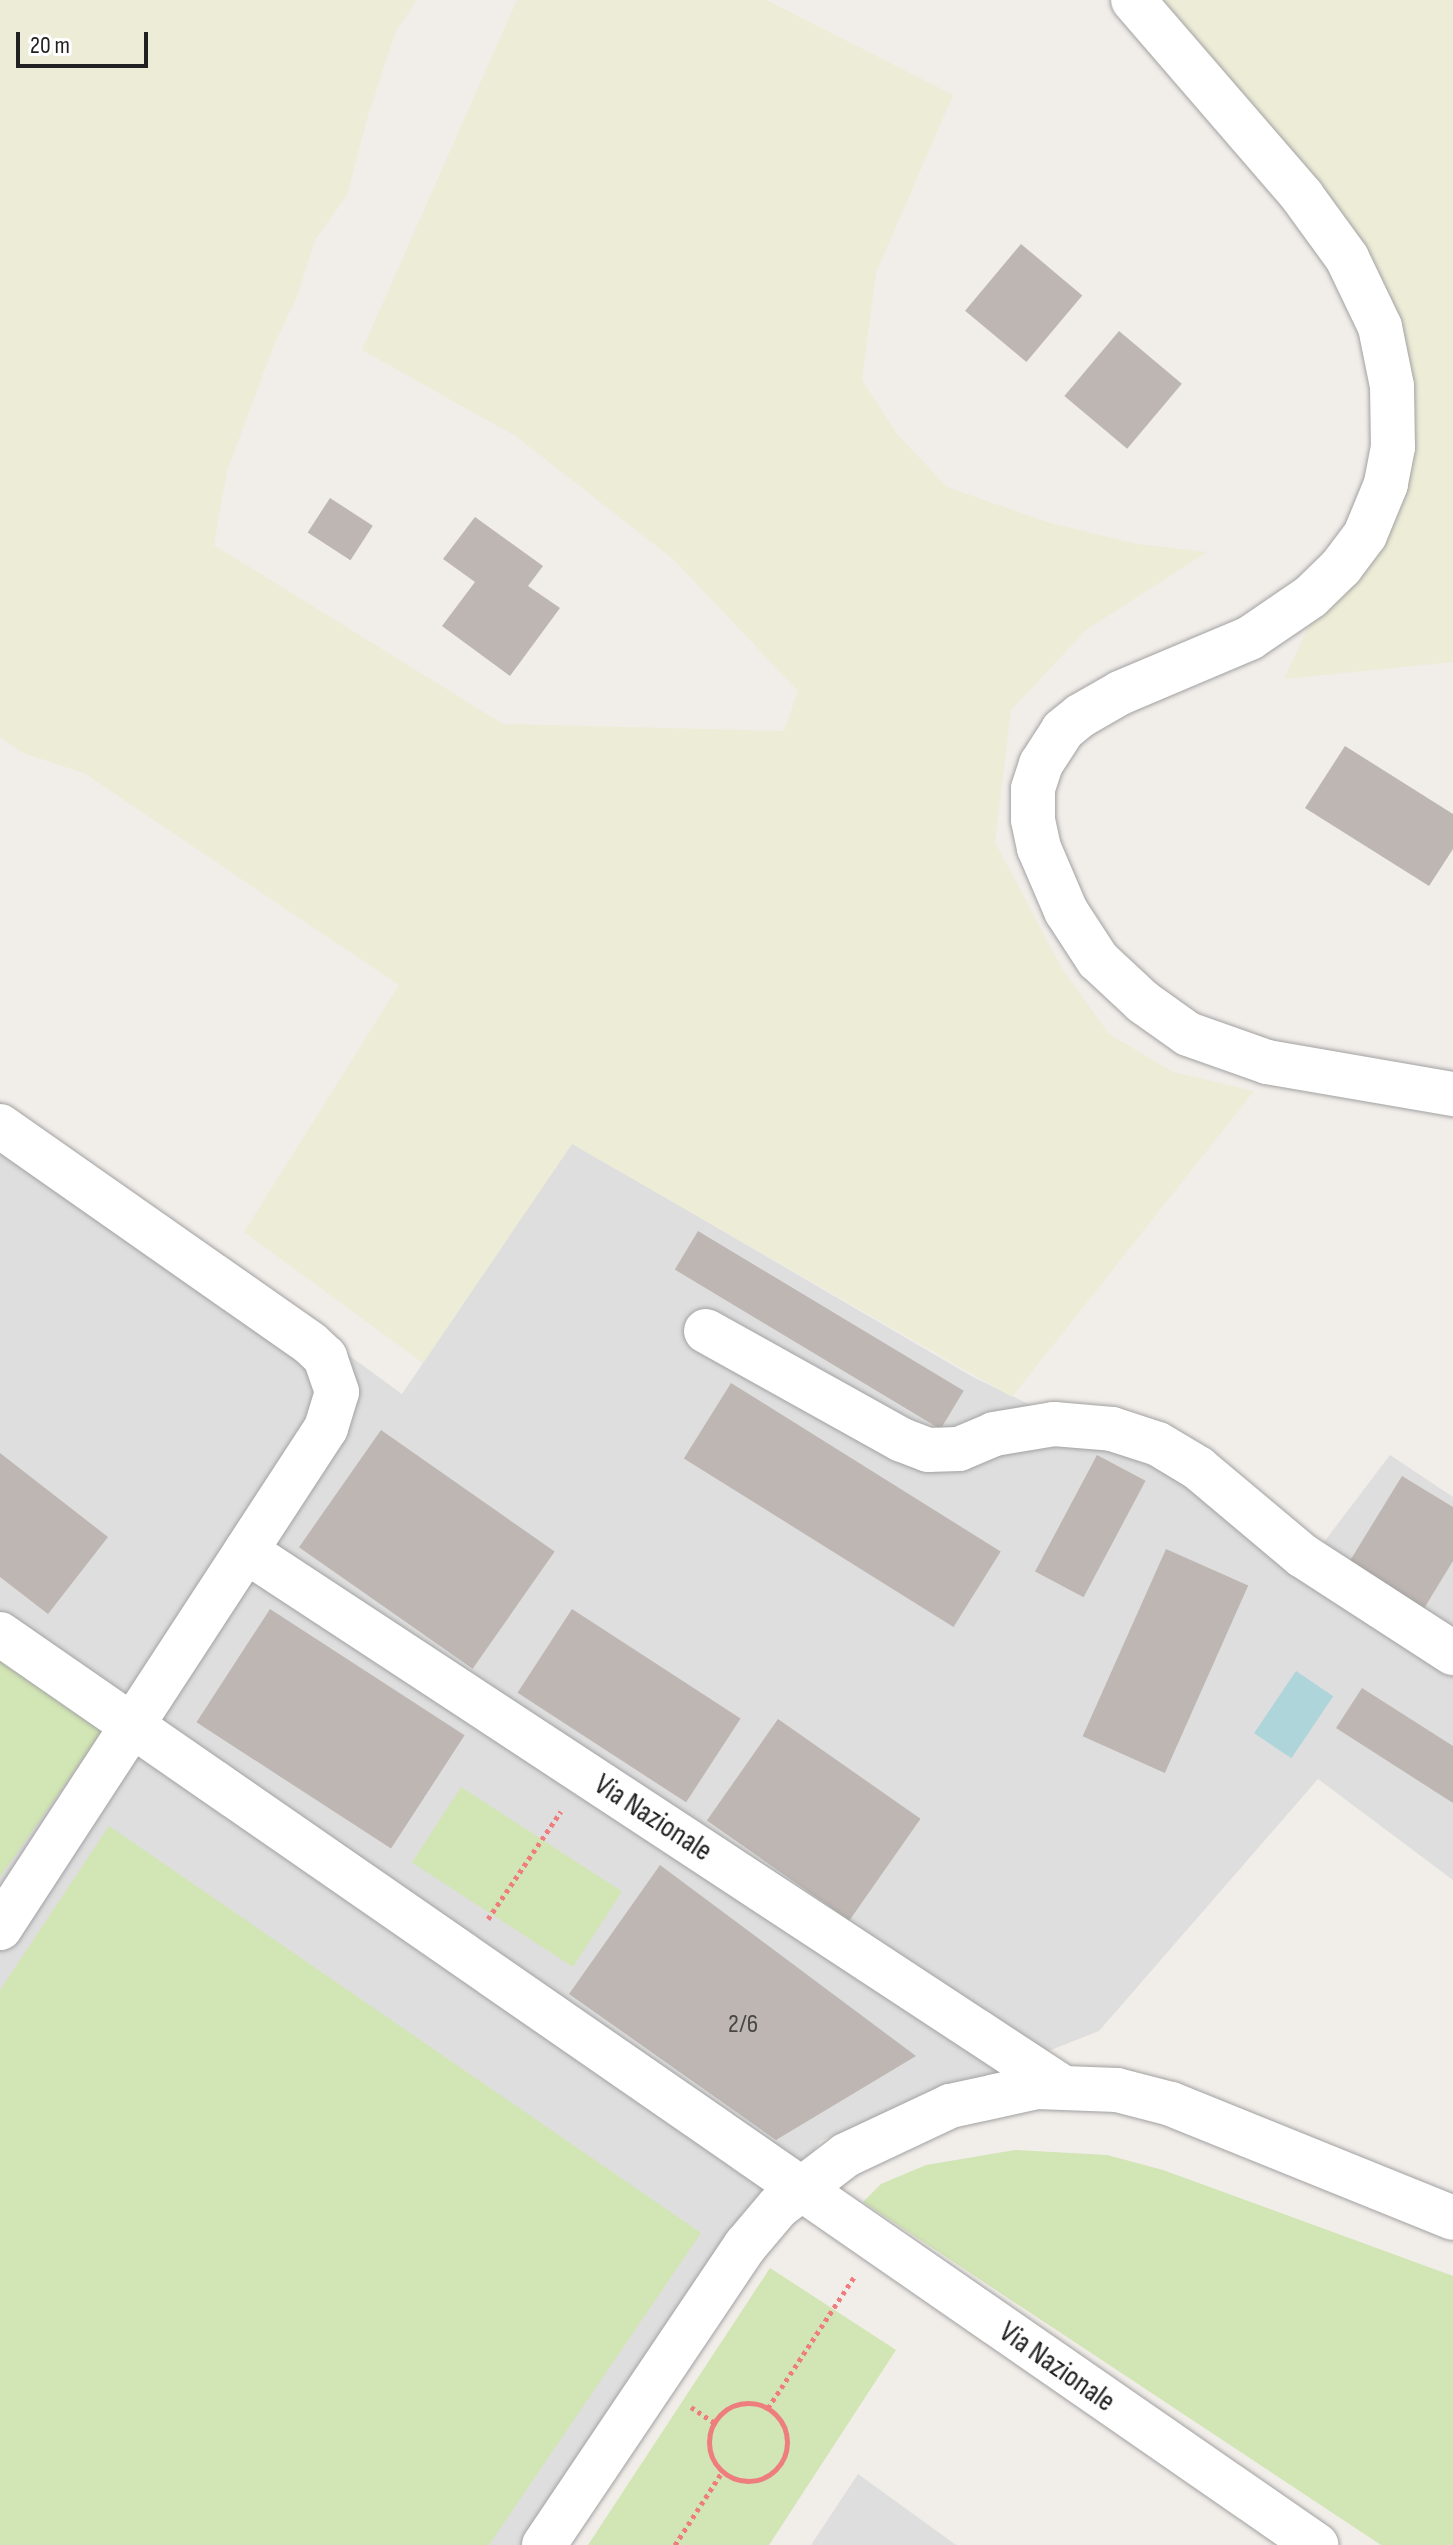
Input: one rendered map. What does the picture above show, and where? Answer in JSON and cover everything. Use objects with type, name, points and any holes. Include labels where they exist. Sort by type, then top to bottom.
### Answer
[{"type":"street","points":[[1133,0],[1302,196],[1347,258],[1380,327],[1392,386],[1393,447],[1386,484],[1365,535],[1341,567],[1310,597],[1250,638],[1120,693],[1080,716],[1063,730],[1041,764],[1033,789],[1033,820],[1039,848],[1066,911],[1098,960],[1143,1002],[1188,1034],[1267,1062],[1453,1094]]},
{"type":"street","points":[[0,1126],[325,1357],[336,1381],[332,1418],[0,1928]]},
{"type":"street","points":[[706,1331],[902,1440],[928,1450],[959,1449],[994,1434],[1033,1425],[1073,1424],[1141,1436],[1198,1468],[1271,1533],[1331,1576],[1453,1653]]},
{"type":"street","name":"Via Nazionale","points":[[246,1551],[1059,2085]]},
{"type":"street","name":"Via Nazionale","points":[[0,1634],[1316,2545]]},
{"type":"street","name":"Via Nazionale","points":[[544,2545],[745,2246],[798,2188],[846,2155],[935,2112],[999,2093],[1059,2085],[1117,2090],[1171,2104],[1453,2218]]},
{"type":"path","points":[[463,1957],[586,1774]]},
{"type":"path","points":[[768,2408],[877,2243]]},
{"type":"path","points":[[757,2404],[768,2408],[778,2416],[787,2439],[781,2463],[772,2473],[747,2482],[722,2472],[709,2448],[713,2422],[732,2405],[757,2404]]},
{"type":"path","points":[[675,2545],[722,2472]]},
{"type":"shaded area","points":[[0,1101],[402,1394],[572,1143],[973,1377],[1321,1546],[1390,1455],[1453,1497],[1453,1880],[1318,1779],[1099,2031],[820,2141],[571,2545],[0,2545]]},
{"type":"shaded area","points":[[858,2474],[956,2545],[811,2545]]},
{"type":"green space","points":[[0,0],[417,0],[395,33],[367,119],[347,195],[315,240],[298,294],[274,345],[227,471],[214,545],[503,724],[784,731],[798,691],[673,559],[517,437],[362,350],[517,0],[766,0],[953,95],[876,273],[862,380],[897,434],[947,487],[1050,523],[1137,544],[1207,552],[1086,630],[1011,710],[995,842],[1061,967],[1109,1034],[1173,1072],[1254,1091],[1012,1397],[572,1144],[423,1363],[244,1232],[399,985],[84,773],[23,753],[0,737]]},
{"type":"green space","points":[[1149,0],[1453,0],[1453,662],[1284,679],[1319,605],[1404,371]]},
{"type":"green space","points":[[0,1661],[102,1732],[0,1877]]},
{"type":"green space","points":[[461,1787],[622,1892],[573,1967],[412,1862]]},
{"type":"green space","points":[[109,1826],[701,2233],[489,2545],[0,2545],[0,1990]]},
{"type":"green space","points":[[1015,2150],[1107,2155],[1163,2170],[1453,2276],[1453,2545],[1381,2545],[863,2202],[881,2184],[926,2165]]},
{"type":"green space","points":[[770,2268],[896,2350],[769,2545],[588,2545]]},
{"type":"water","points":[[1296,1671],[1333,1696],[1291,1758],[1254,1733]]},
{"type":"building","points":[[1021,244],[1082,295],[1026,362],[965,311]]},
{"type":"building","points":[[1119,331],[1182,384],[1127,449],[1064,396]]},
{"type":"building","points":[[330,498],[373,526],[350,560],[308,532]]},
{"type":"building","points":[[475,517],[543,566],[528,586],[560,608],[510,676],[442,626],[475,582],[443,559]]},
{"type":"building","points":[[1345,746],[1453,814],[1453,849],[1429,886],[1305,808]]},
{"type":"building","points":[[698,1231],[964,1391],[941,1429],[675,1270]]},
{"type":"building","points":[[731,1383],[1001,1552],[954,1627],[684,1458]]},
{"type":"building","points":[[381,1430],[555,1552],[473,1669],[299,1547]]},
{"type":"building","points":[[0,1453],[108,1537],[48,1614],[0,1577]]},
{"type":"building","points":[[1097,1455],[1146,1481],[1084,1597],[1035,1572]]},
{"type":"building","points":[[1402,1476],[1453,1507],[1453,1561],[1423,1610],[1348,1564]]},
{"type":"building","points":[[1166,1549],[1248,1586],[1165,1773],[1083,1736]]},
{"type":"building","points":[[270,1609],[465,1735],[391,1849],[196,1722]]},
{"type":"building","points":[[572,1609],[741,1718],[686,1802],[518,1693]]},
{"type":"building","points":[[1362,1688],[1453,1746],[1453,1803],[1336,1728]]},
{"type":"building","points":[[778,1719],[921,1819],[849,1920],[707,1821]]},
{"type":"building","points":[[660,1865],[916,2056],[776,2140],[569,1994]]}]
